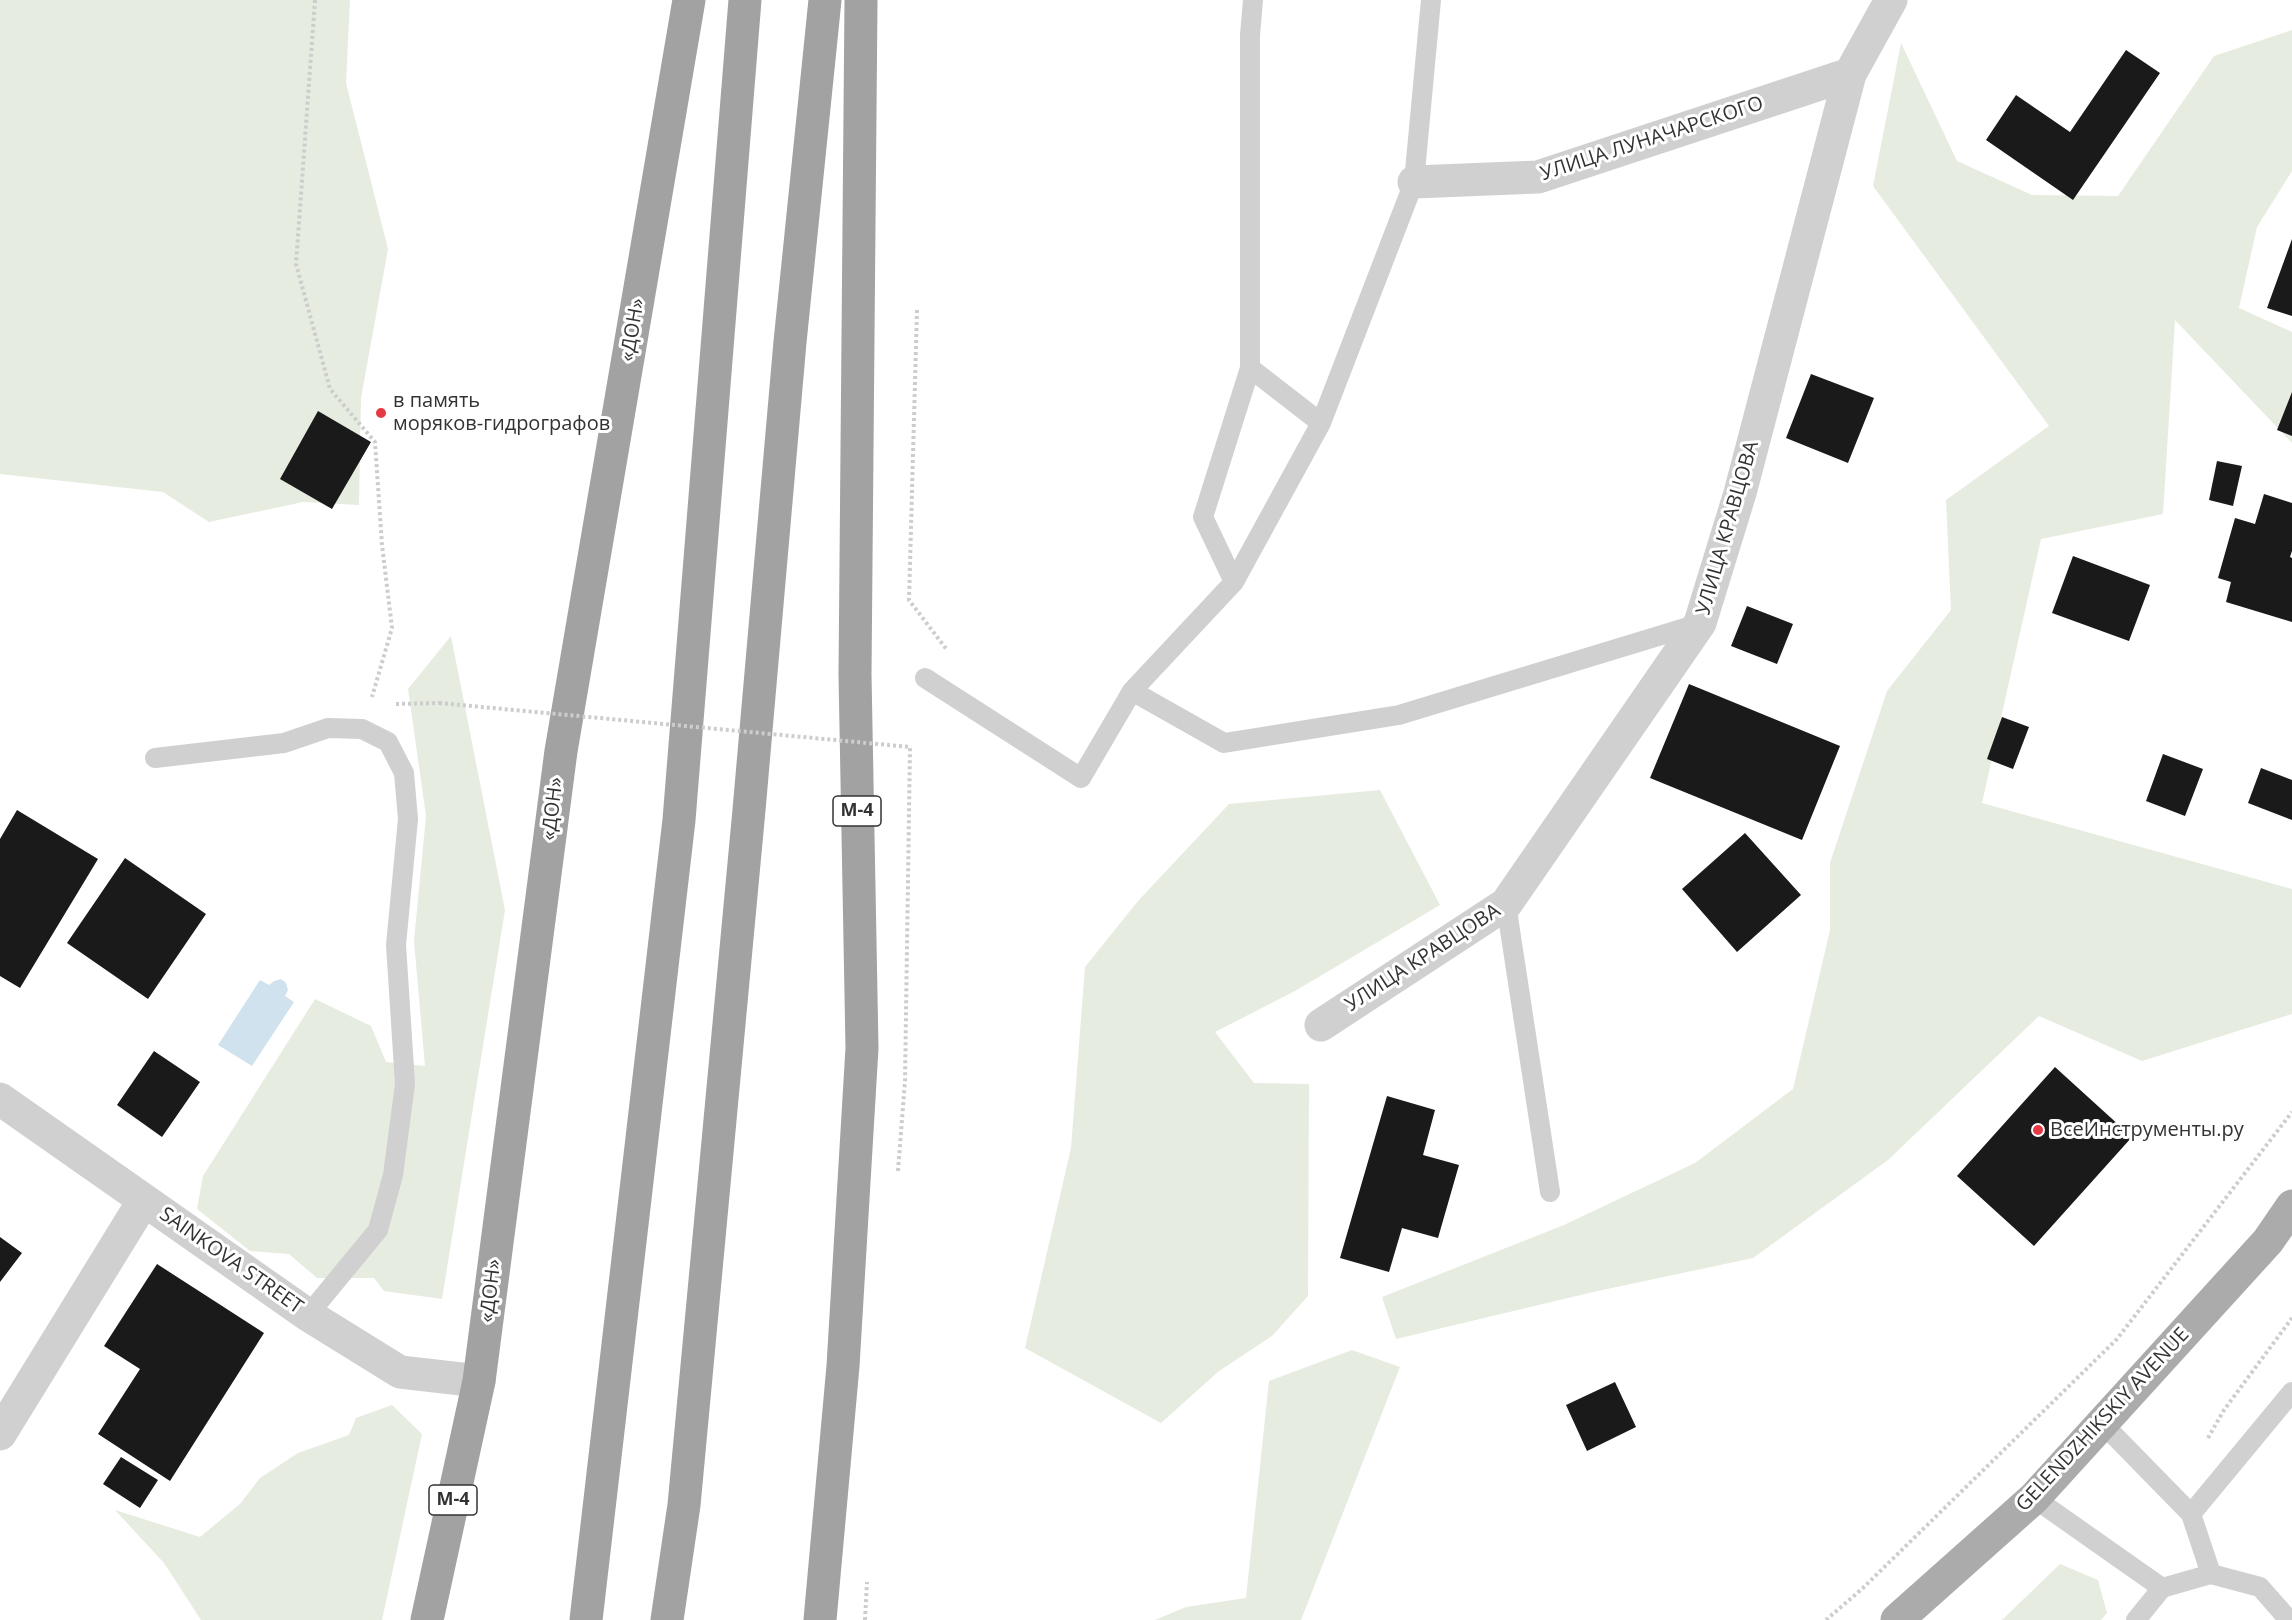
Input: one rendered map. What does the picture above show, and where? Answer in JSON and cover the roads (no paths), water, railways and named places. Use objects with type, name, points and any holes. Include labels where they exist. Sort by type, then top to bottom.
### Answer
[{"type":"highway","name":"«ДОН»","points":[[427,1620],[479,1381],[561,751],[689,0]]},
{"type":"highway","points":[[586,1620],[679,820],[745,0]]},
{"type":"highway","points":[[667,1620],[684,1505],[790,342],[825,0]]},
{"type":"highway","name":"М-4","points":[[820,1620],[843,1366],[862,1048],[855,674],[861,0]]},
{"type":"main road","name":"GELENDZHIKSKIY AVENUE","points":[[1897,1620],[2034,1498],[2268,1240],[2292,1206]]},
{"type":"street","name":"УЛИЦА КРАВЦОВА","points":[[1321,1025],[1506,904],[1700,623],[1740,493],[1850,74],[1891,0]]},
{"type":"street","name":"УЛИЦА ЛУНАЧАРСКОГО","points":[[1414,182],[1538,177],[1850,74]]},
{"type":"street","name":"SAINKOVA STREET","points":[[0,1099],[308,1315],[400,1372],[479,1381]]},
{"type":"street","points":[[0,1434],[144,1200]]},
{"type":"lane","points":[[1234,582],[1203,517],[1250,368],[1250,35],[1253,0]]},
{"type":"lane","points":[[925,678],[1082,778],[1132,691],[1234,582],[1321,423],[1414,182],[1431,0]]},
{"type":"lane","points":[[1250,368],[1321,423]]},
{"type":"lane","points":[[1132,691],[1224,742],[1399,715],[1700,623]]},
{"type":"lane","points":[[155,758],[284,743],[328,728],[362,729],[388,742],[404,773],[408,819],[396,945],[405,1084],[393,1175],[378,1230],[308,1315]]},
{"type":"lane","points":[[1506,904],[1550,1192]]},
{"type":"lane","points":[[2191,1514],[2292,1392]]},
{"type":"lane","points":[[2102,1424],[2191,1514],[2211,1574]]},
{"type":"lane","points":[[2034,1498],[2162,1588]]},
{"type":"lane","points":[[2136,1620],[2162,1588],[2211,1574],[2260,1587],[2289,1620]]},
{"type":"water","points":[[281,979],[286,983],[288,990],[285,996],[294,1002],[252,1066],[218,1045],[260,980],[269,985]]},
{"type":"place","name":"в память моряков-гидрографов","points":[[381,413]]},
{"type":"place","name":"ВсеИнструменты.ру","points":[[2038,1130]]}]
